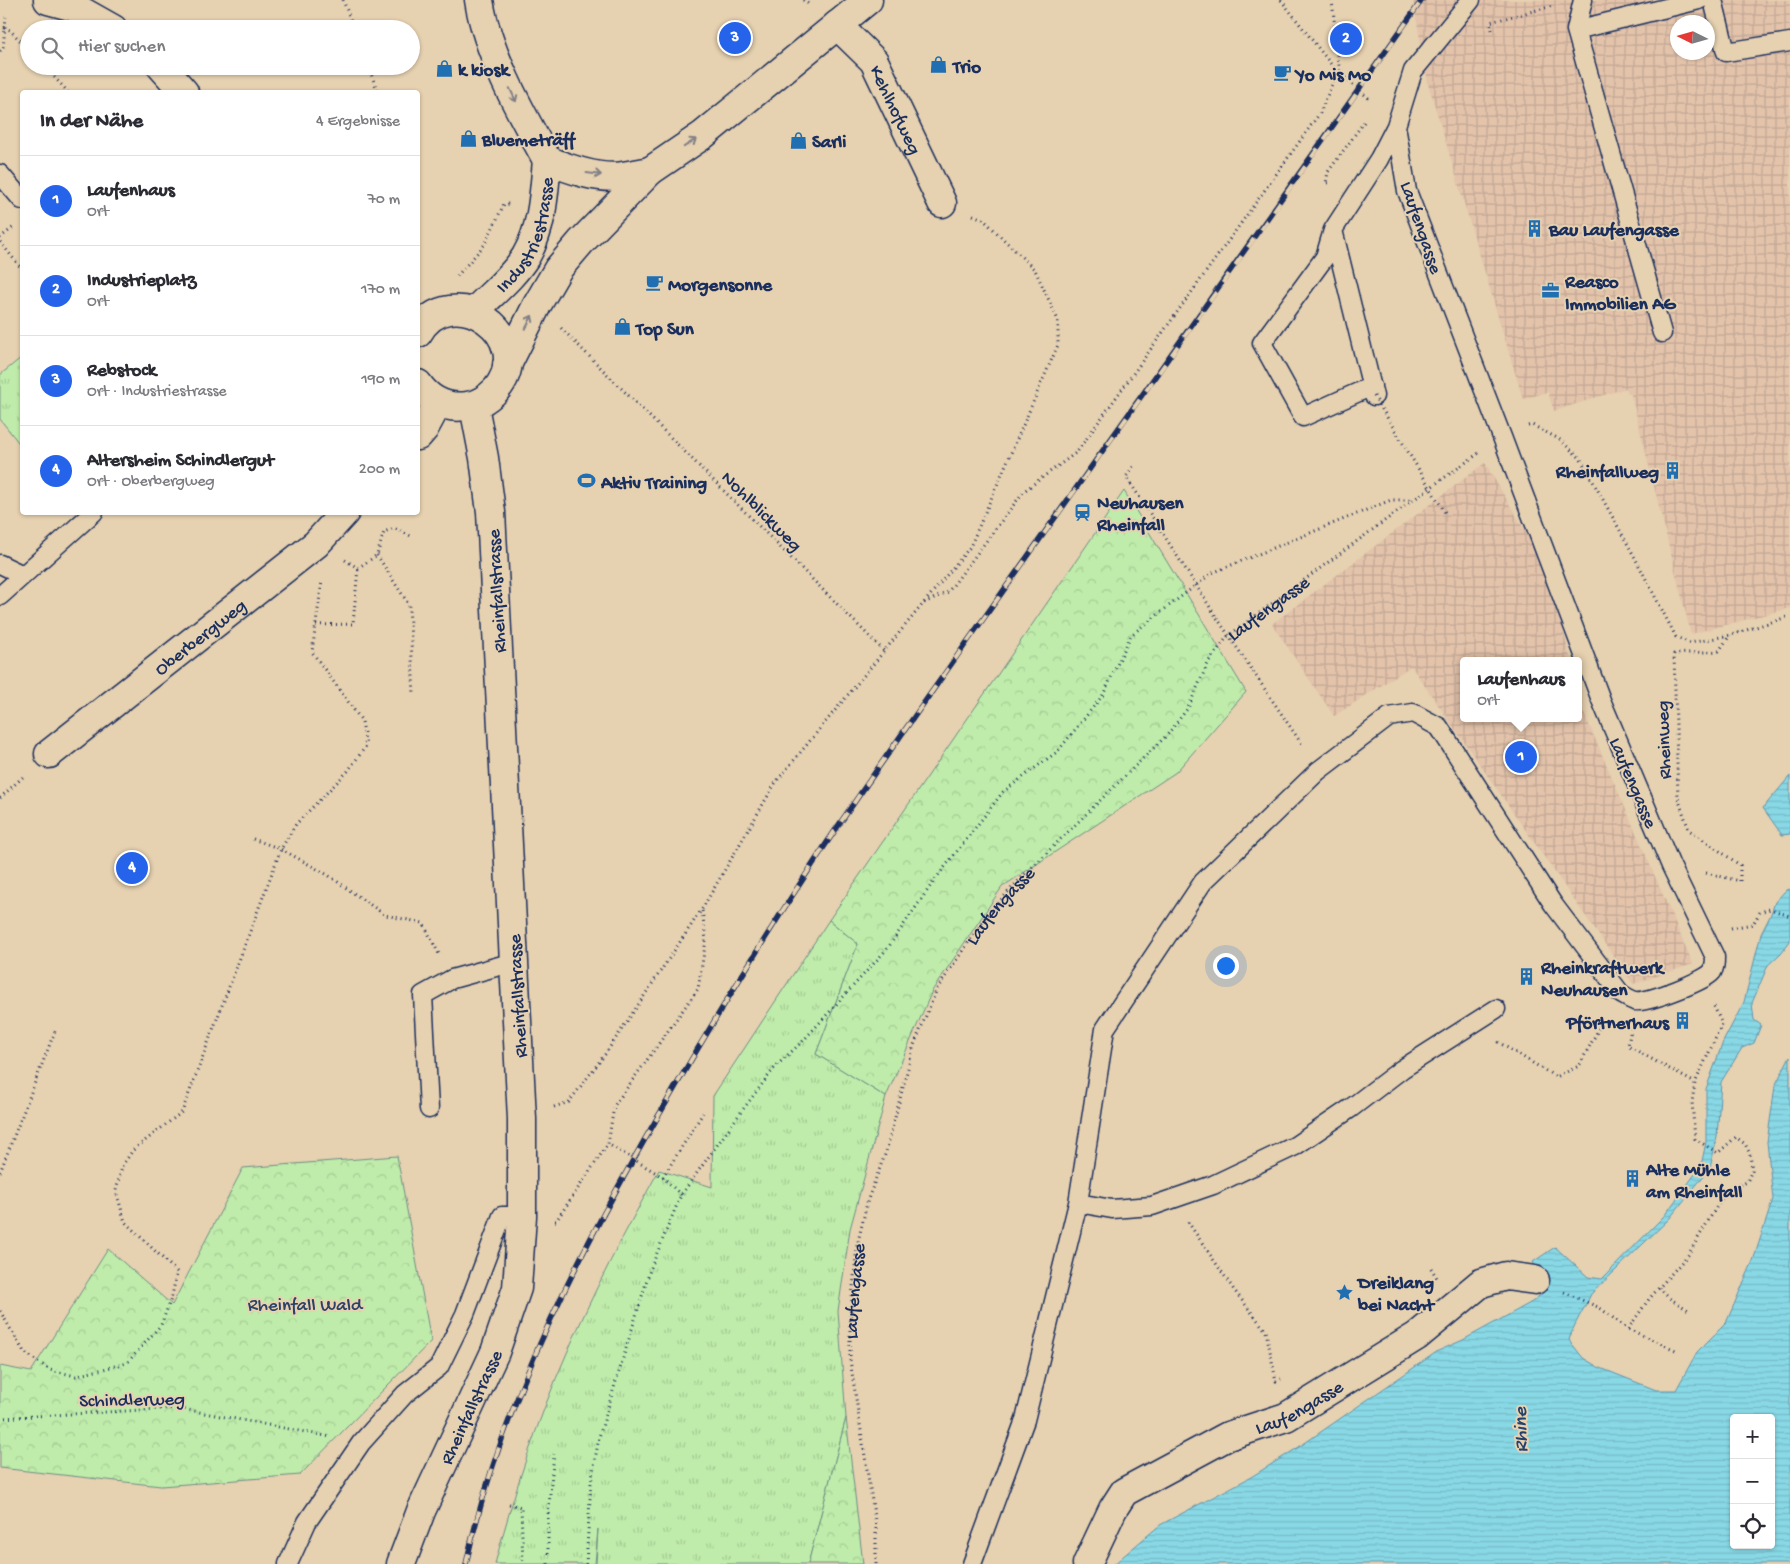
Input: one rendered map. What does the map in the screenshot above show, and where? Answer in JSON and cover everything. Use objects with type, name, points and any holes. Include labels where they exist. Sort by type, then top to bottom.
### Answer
[{"type":"street","points":[[48,0],[74,8],[96,20]]},
{"type":"street","points":[[479,0],[488,33],[503,74],[523,117],[547,160]]},
{"type":"street","name":"Industriestrasse","points":[[507,365],[537,305],[564,262],[650,171],[703,135],[868,0]]},
{"type":"street","name":"Kehlhofweg","points":[[837,25],[874,61],[942,203]]},
{"type":"street","points":[[169,75],[182,90]]},
{"type":"street","name":"Industriestrasse","points":[[474,312],[525,257],[536,233],[543,208],[547,160],[588,174],[621,177],[650,171]]},
{"type":"street","points":[[420,330],[432,318],[445,312],[459,309],[474,312],[489,320],[500,332],[507,348],[507,365],[501,383],[490,397],[474,406],[456,408],[438,403],[425,395],[420,387]]},
{"type":"street","points":[[420,434],[438,403]]},
{"type":"street","name":"Rheinfallstrasse","points":[[401,1564],[421,1510],[495,1352],[517,1288],[522,1216],[522,1119],[491,512],[484,458],[474,406]]},
{"type":"street","name":"Oberbergweg","points":[[49,754],[316,544],[342,515]]},
{"type":"street","name":"Laufengasse","points":[[1087,1564],[1112,1509],[1124,1492],[1228,1436],[1286,1417],[1417,1336],[1481,1283],[1506,1276],[1535,1280]]},
{"type":"lane","name":"Laufengasse","points":[[1471,0],[1413,72],[1396,126],[1407,191],[1601,700],[1671,866],[1715,957],[1715,966],[1711,974],[1703,979]]},
{"type":"lane","points":[[1583,0],[1576,30],[1662,333]]},
{"type":"lane","points":[[1576,30],[1699,0]]},
{"type":"lane","points":[[1713,0],[1726,52],[1790,42]]},
{"type":"lane","points":[[1332,230],[1373,391],[1303,417],[1262,343],[1325,257],[1332,230],[1379,159],[1396,126]]},
{"type":"lane","points":[[0,174],[20,198]]},
{"type":"lane","points":[[0,596],[91,515]]},
{"type":"lane","points":[[0,564],[24,575]]},
{"type":"lane","points":[[972,1564],[1025,1420],[1078,1203],[1105,1029],[1203,882],[1318,770],[1389,717],[1413,713],[1439,727],[1553,904],[1629,998],[1658,998],[1703,979]]},
{"type":"lane","points":[[429,1109],[423,995],[452,979],[514,962]]},
{"type":"lane","points":[[1078,1203],[1112,1209],[1152,1206],[1213,1186],[1295,1146],[1351,1108],[1402,1069],[1496,1009]]},
{"type":"lane","points":[[288,1564],[306,1522],[361,1444],[405,1394],[439,1366],[465,1314],[502,1216],[522,1216]]},
{"type":"path","points":[[343,0],[351,20]]},
{"type":"path","points":[[1281,0],[1339,73],[1371,100]]},
{"type":"path","points":[[924,604],[948,592],[1024,491],[1077,452],[1320,113],[1339,73],[1332,0]]},
{"type":"path","points":[[1492,30],[1490,22],[1557,5]]},
{"type":"path","points":[[0,51],[3,48],[6,17]]},
{"type":"path","points":[[4,28],[10,30],[20,41]]},
{"type":"path","points":[[52,75],[66,90]]},
{"type":"path","points":[[371,75],[377,90]]},
{"type":"path","points":[[1326,184],[1328,172],[1368,117]]},
{"type":"path","points":[[522,1119],[569,1102],[606,1053],[702,910],[776,782],[970,547],[1058,345],[1058,320],[1035,270],[984,219],[942,203]]},
{"type":"path","points":[[457,276],[485,244],[504,204],[543,208]]},
{"type":"path","points":[[0,238],[17,224]]},
{"type":"path","points":[[0,242],[20,267]]},
{"type":"path","name":"Nohlblickweg","points":[[537,305],[884,651]]},
{"type":"path","points":[[1373,391],[1446,514]]},
{"type":"path","name":"Rheinweg","points":[[1502,437],[1532,425],[1559,439],[1580,458],[1676,637],[1690,643],[1730,635],[1790,616]]},
{"type":"path","name":"Laufengasse","points":[[876,1564],[876,1527],[850,1360],[850,1319],[857,1246],[868,1199],[886,1152],[914,1045],[937,989],[987,915],[1020,879],[1167,735],[1188,708],[1209,662],[1228,636],[1502,437]]},
{"type":"path","points":[[1135,464],[1126,477],[1228,636],[1307,752]]},
{"type":"path","points":[[586,1564],[591,1483],[599,1437],[650,1270],[681,1195],[713,1149],[776,1066],[802,1042],[887,949],[934,881],[1003,792],[1058,751],[1103,695],[1131,635],[1212,573],[1391,500],[1413,500]]},
{"type":"path","points":[[316,625],[352,624],[358,568],[377,555],[384,532],[394,528],[413,537]]},
{"type":"path","points":[[316,544],[358,568]]},
{"type":"path","points":[[0,1311],[24,1352],[50,1370],[76,1376],[127,1363],[161,1325],[172,1296],[177,1272],[125,1222],[116,1192],[122,1166],[133,1150],[182,1112],[281,849],[296,824],[348,771],[366,746],[362,721],[312,652],[322,583],[316,544]]},
{"type":"path","points":[[377,555],[409,605],[414,694]]},
{"type":"path","name":"Rheinweg","points":[[1671,866],[1740,881],[1740,865],[1690,830],[1678,798],[1674,654],[1719,651],[1730,635]]},
{"type":"path","points":[[253,839],[281,849],[328,875],[385,915],[423,923],[452,979]]},
{"type":"path","points":[[1703,932],[1753,924],[1760,912],[1770,909],[1790,916]]},
{"type":"path","points":[[556,1221],[608,1144],[614,1106],[698,990],[706,940],[702,910]]},
{"type":"path","points":[[1628,1329],[1659,1288],[1688,1255],[1726,1191],[1746,1182],[1752,1170],[1750,1154],[1745,1144],[1736,1137],[1718,1152],[1695,1139],[1692,1102],[1695,1083],[1722,1024],[1703,979]]},
{"type":"path","points":[[1494,1039],[1556,1077],[1579,1066],[1610,1007],[1629,998],[1628,1046],[1695,1083]]},
{"type":"path","points":[[0,1172],[55,1031]]},
{"type":"path","points":[[663,1177],[703,1114]]},
{"type":"path","points":[[608,1144],[663,1177],[681,1195]]},
{"type":"path","points":[[1173,1199],[1234,1290],[1266,1331],[1276,1380]]},
{"type":"path","points":[[1431,1268],[1435,1275]]},
{"type":"path","points":[[1659,1288],[1669,1298],[1690,1311]]},
{"type":"path","points":[[1562,1291],[1600,1308],[1628,1329],[1678,1351]]},
{"type":"path","name":"Schindlerweg","points":[[0,1418],[178,1408],[322,1436]]},
{"type":"path","points":[[548,1564],[548,1515],[554,1454]]},
{"type":"path","points":[[510,1504],[521,1507],[523,1564]]},
{"type":"shaded area","points":[[1413,0],[1790,0],[1790,608],[1691,634],[1631,394],[1628,394],[1626,388],[1554,411],[1548,392],[1523,399],[1428,83]]},
{"type":"shaded area","points":[[1485,463],[1547,568],[1570,657],[1460,657],[1460,722],[1582,722],[1582,706],[1693,964],[1633,984],[1411,666],[1334,716],[1272,624]]},
{"type":"green space","points":[[20,359],[20,444],[0,419],[0,375]]},
{"type":"green space","points":[[1124,491],[1246,692],[1176,772],[1002,887],[932,991],[886,1097],[816,1054],[858,944],[829,920]]},
{"type":"green space","points":[[829,920],[858,944],[816,1054],[886,1097],[850,1229],[838,1311],[846,1418],[808,1564],[596,1564],[598,1529],[595,1564],[495,1564],[518,1484],[536,1431],[556,1379],[599,1283],[659,1170],[712,1187],[713,1096]]},
{"type":"green space","name":"Rheinfall Wald","points":[[397,1156],[431,1341],[300,1475],[161,1486],[0,1468],[0,1366],[31,1372],[108,1249],[172,1305],[243,1168]]},
{"type":"green space","points":[[846,1418],[863,1564],[808,1564]]},
{"type":"water","points":[[1790,776],[1790,834],[1782,835],[1763,808]]},
{"type":"water","name":"Rhine","points":[[1790,889],[1790,941],[1768,965],[1752,1003],[1754,1020],[1761,1025],[1754,1043],[1742,1048],[1721,1082],[1717,1137],[1710,1168],[1669,1219],[1591,1294],[1569,1340],[1583,1358],[1598,1367],[1656,1390],[1676,1390],[1697,1352],[1726,1323],[1753,1261],[1773,1199],[1767,1142],[1775,1086],[1790,1056],[1790,1564],[1114,1564],[1160,1525],[1251,1477],[1299,1447],[1438,1351],[1463,1340],[1532,1302],[1544,1292],[1550,1277],[1538,1271],[1533,1262],[1555,1247],[1588,1277],[1602,1279],[1664,1216],[1701,1166],[1706,1142],[1706,1089],[1723,1042],[1744,1002],[1761,934],[1775,902],[1786,890]]},
{"type":"railway","points":[[466,1564],[482,1501],[502,1440],[525,1379],[551,1320],[609,1203],[728,998],[841,821],[1422,0]]},
{"type":"place","name":"Rebstock","points":[[735,38]]},
{"type":"place","name":"Industrieplatz","points":[[1346,39]]},
{"type":"place","name":"Trio","points":[[939,65]]},
{"type":"place","name":"k kiosk","points":[[444,68]]},
{"type":"place","name":"Yo Mis Mo","points":[[1282,73]]},
{"type":"place","name":"Bluemeträff","points":[[468,138]]},
{"type":"place","name":"Sarli","points":[[798,140]]},
{"type":"place","name":"Bau Laufengasse","points":[[1535,228]]},
{"type":"place","name":"Morgensonne","points":[[654,283]]},
{"type":"place","name":"Reasco Immobilien AG","points":[[1551,291]]},
{"type":"place","name":"Top Sun","points":[[622,327]]},
{"type":"place","name":"Rheinfallweg","points":[[1673,470]]},
{"type":"place","name":"Aktiv Training","points":[[587,481]]},
{"type":"place","name":"Neuhausen Rheinfall","points":[[1083,512]]},
{"type":"place","name":"Laufenhaus","points":[[1521,757]]},
{"type":"place","name":"Altersheim Schindlergut","points":[[132,868]]},
{"type":"place","name":"Rheinkraftwerk Neuhausen","points":[[1527,977]]},
{"type":"place","name":"Pförtnerhaus","points":[[1683,1021]]},
{"type":"place","name":"Alte Mühle am Rheinfall","points":[[1632,1179]]},
{"type":"place","name":"Dreiklang bei Nacht","points":[[1344,1292]]}]
